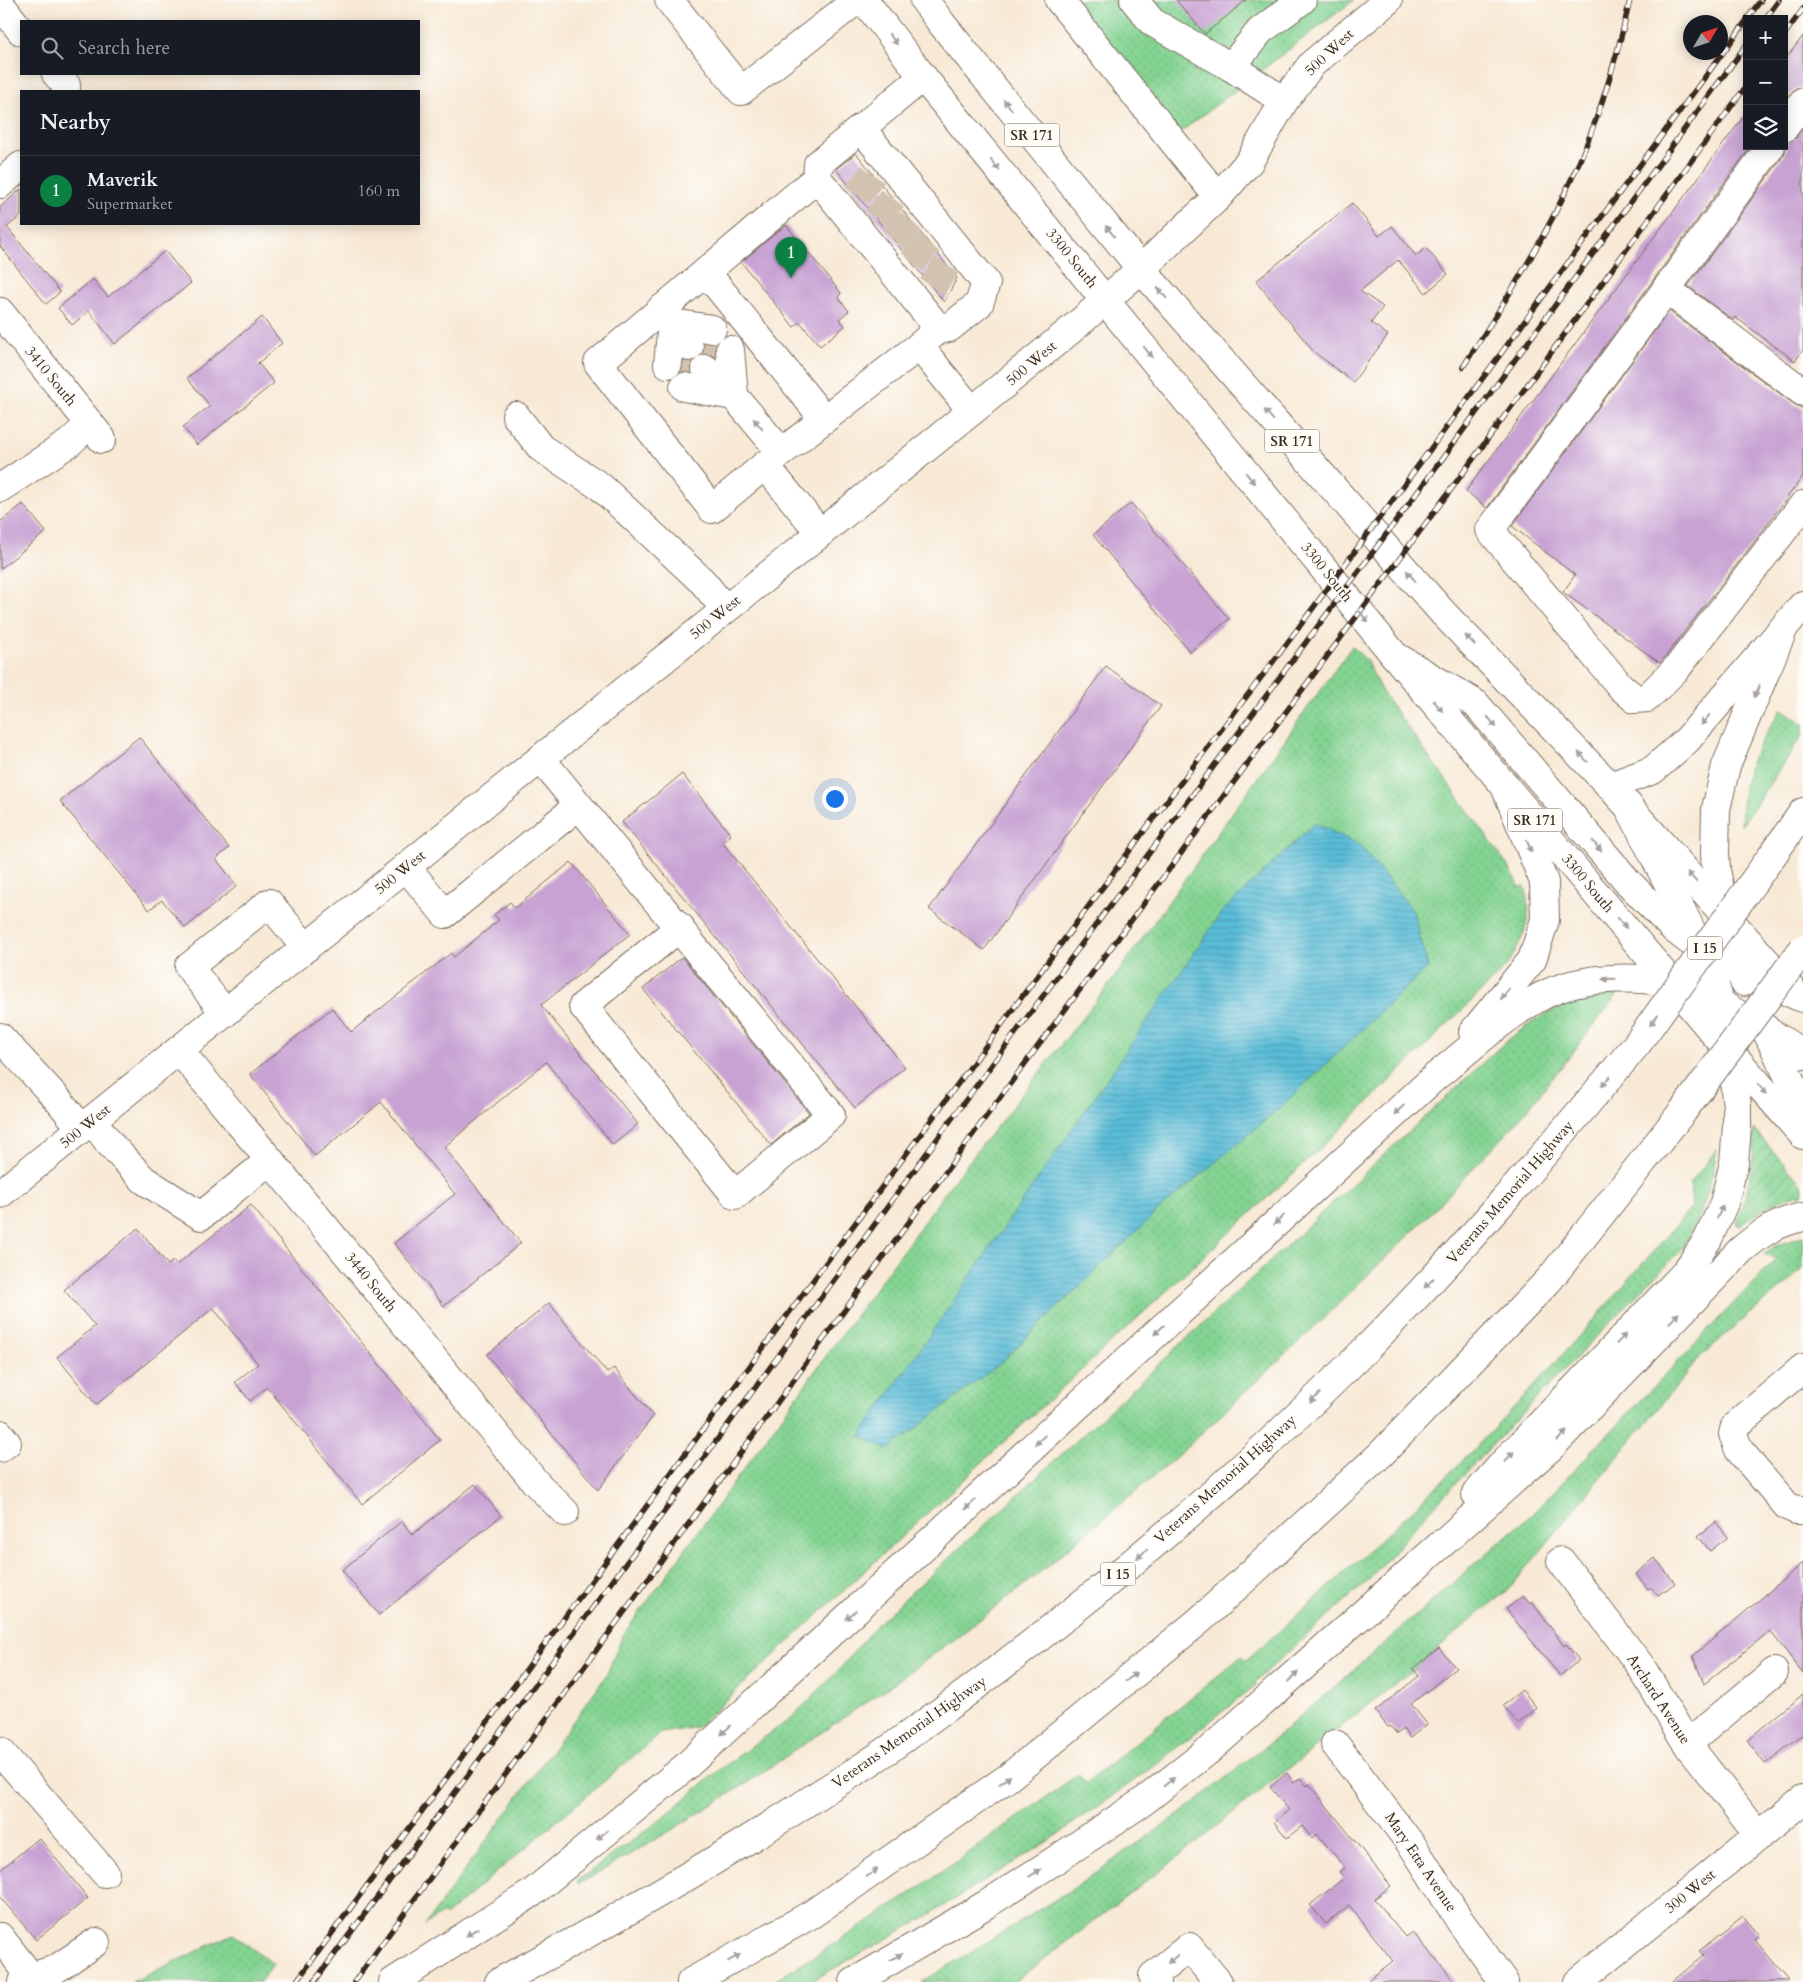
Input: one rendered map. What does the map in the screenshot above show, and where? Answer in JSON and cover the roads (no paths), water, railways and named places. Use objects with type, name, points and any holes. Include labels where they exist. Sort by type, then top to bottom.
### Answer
[{"type":"main road","points":[[669,0],[742,91],[857,0]]},
{"type":"main road","name":"3300 South","points":[[864,0],[923,77],[1395,656],[1730,1052],[1803,1135]]},
{"type":"main road","name":"SR 171","points":[[924,0],[1141,269],[1443,613],[1619,796],[1801,999]]},
{"type":"main road","points":[[1059,0],[1218,197]]},
{"type":"main road","points":[[1134,0],[1152,22],[1231,67],[1284,101]]},
{"type":"main road","points":[[1231,67],[1260,31],[1302,0]]},
{"type":"main road","name":"500 West","points":[[0,1194],[972,411],[1106,300],[1218,197],[1249,162],[1284,101],[1312,64],[1388,0]]},
{"type":"main road","points":[[0,4],[20,29]]},
{"type":"main road","points":[[57,75],[66,85],[66,90]]},
{"type":"main road","points":[[861,128],[865,185],[939,276],[986,283],[979,304],[949,328],[929,337],[712,509],[598,363],[667,316],[706,272],[817,178],[818,164],[861,128],[923,77]]},
{"type":"main road","points":[[1788,123],[1803,102]]},
{"type":"main road","points":[[1767,150],[1490,530],[1635,700],[1647,698],[1677,668],[1803,505]]},
{"type":"main road","points":[[0,184],[20,167]]},
{"type":"main road","points":[[817,178],[865,185],[939,276],[929,337],[972,411]]},
{"type":"main road","points":[[706,272],[824,419]]},
{"type":"main road","points":[[1666,289],[1803,392]]},
{"type":"main road","name":"3410 South","points":[[0,312],[96,431],[69,443],[0,488]]},
{"type":"main road","points":[[667,316],[689,347],[667,316]]},
{"type":"main road","points":[[734,396],[706,369],[734,396],[820,533]]},
{"type":"main road","points":[[516,416],[541,448],[601,486],[704,582],[725,609]]},
{"type":"main road","points":[[1408,1573],[1506,1460],[1684,1273],[1708,1239],[1724,1204],[1734,1163],[1737,1106],[1721,1004],[1701,950],[1619,796],[1687,740],[1803,605]]},
{"type":"main road","points":[[1783,630],[1726,766],[1716,809],[1715,853],[1725,913],[1740,973],[1803,1107]]},
{"type":"main road","points":[[1395,656],[1476,704],[1646,902],[1674,930],[1701,950],[1740,973],[1801,999]]},
{"type":"main road","points":[[541,759],[680,927],[832,1115],[736,1195],[583,1006],[680,927]]},
{"type":"main road","points":[[1435,1077],[1532,960],[1545,920],[1544,882],[1504,784]]},
{"type":"main road","points":[[406,867],[444,914],[578,806]]},
{"type":"main road","name":"Veterans Memorial Highway","points":[[499,1982],[623,1915],[765,1830],[894,1746],[1006,1662],[1136,1559],[1265,1445],[1370,1344],[1443,1268],[1542,1158],[1637,1044],[1803,812]]},
{"type":"main road","points":[[226,1013],[189,967],[196,961],[269,903],[306,948]]},
{"type":"main road","points":[[691,1982],[812,1914],[1009,1777],[1200,1620],[1380,1455],[1549,1280],[1683,1111],[1803,949]]},
{"type":"main road","points":[[393,1982],[532,1893],[684,1768],[1435,1077],[1519,1010],[1542,996],[1568,985],[1598,979],[1622,978],[1675,985],[1694,991],[1721,1004],[1779,1037],[1803,1055]]},
{"type":"main road","points":[[0,1037],[60,1102],[110,1144],[144,1180],[201,1216],[270,1160]]},
{"type":"main road","name":"3440 South","points":[[179,1050],[537,1484],[565,1512]]},
{"type":"main road","points":[[854,1982],[987,1904],[1060,1857],[1144,1801],[1208,1751],[1552,1446],[1741,1250],[1767,1229],[1803,1217]]},
{"type":"main road","points":[[1803,1368],[1735,1426],[1733,1434],[1739,1450],[1787,1506],[1796,1510],[1803,1510]]},
{"type":"main road","points":[[0,1434],[7,1442],[0,1448]]},
{"type":"main road","name":"Archard Avenue","points":[[1561,1561],[1640,1666],[1687,1744],[1759,1836]]},
{"type":"main road","points":[[1687,1744],[1774,1672]]},
{"type":"main road","name":"Mary Etta Avenue","points":[[1335,1744],[1414,1848],[1460,1921],[1504,1982]]},
{"type":"main road","points":[[0,1751],[105,1874]]},
{"type":"main road","name":"300 West","points":[[1578,1982],[1803,1800]]},
{"type":"main road","points":[[0,1937],[27,1979],[56,1969],[96,1942]]},
{"type":"main road","points":[[1158,1982],[1153,1976],[1189,1946],[1218,1982]]},
{"type":"water","points":[[1315,823],[1360,845],[1413,911],[1428,967],[1279,1109],[1160,1209],[999,1364],[888,1450],[860,1436],[1223,911]]},
{"type":"tunnel","points":[[857,195],[873,174]]},
{"type":"tunnel","points":[[877,219],[892,198]]},
{"type":"tunnel","points":[[894,240],[911,221]]},
{"type":"tunnel","points":[[912,262],[929,243]]},
{"type":"tunnel","points":[[932,287],[947,265]]},
{"type":"tunnel","points":[[702,337],[719,359]]},
{"type":"tunnel","points":[[676,357],[693,379]]},
{"type":"railway","points":[[1463,367],[1534,252],[1571,180],[1590,137],[1605,92],[1630,0]]},
{"type":"railway","points":[[1750,15],[1761,0]]},
{"type":"railway","points":[[1768,15],[1779,0]]},
{"type":"railway","points":[[1788,30],[1803,9]]},
{"type":"railway","points":[[296,1982],[1150,823],[1285,646],[1743,25]]},
{"type":"railway","points":[[314,1982],[684,1485],[959,1109],[1431,474],[1743,49]]},
{"type":"railway","points":[[354,1982],[1004,1092],[1449,492],[1743,90]]},
{"type":"place","name":"Maverik","points":[[791,278]]}]
